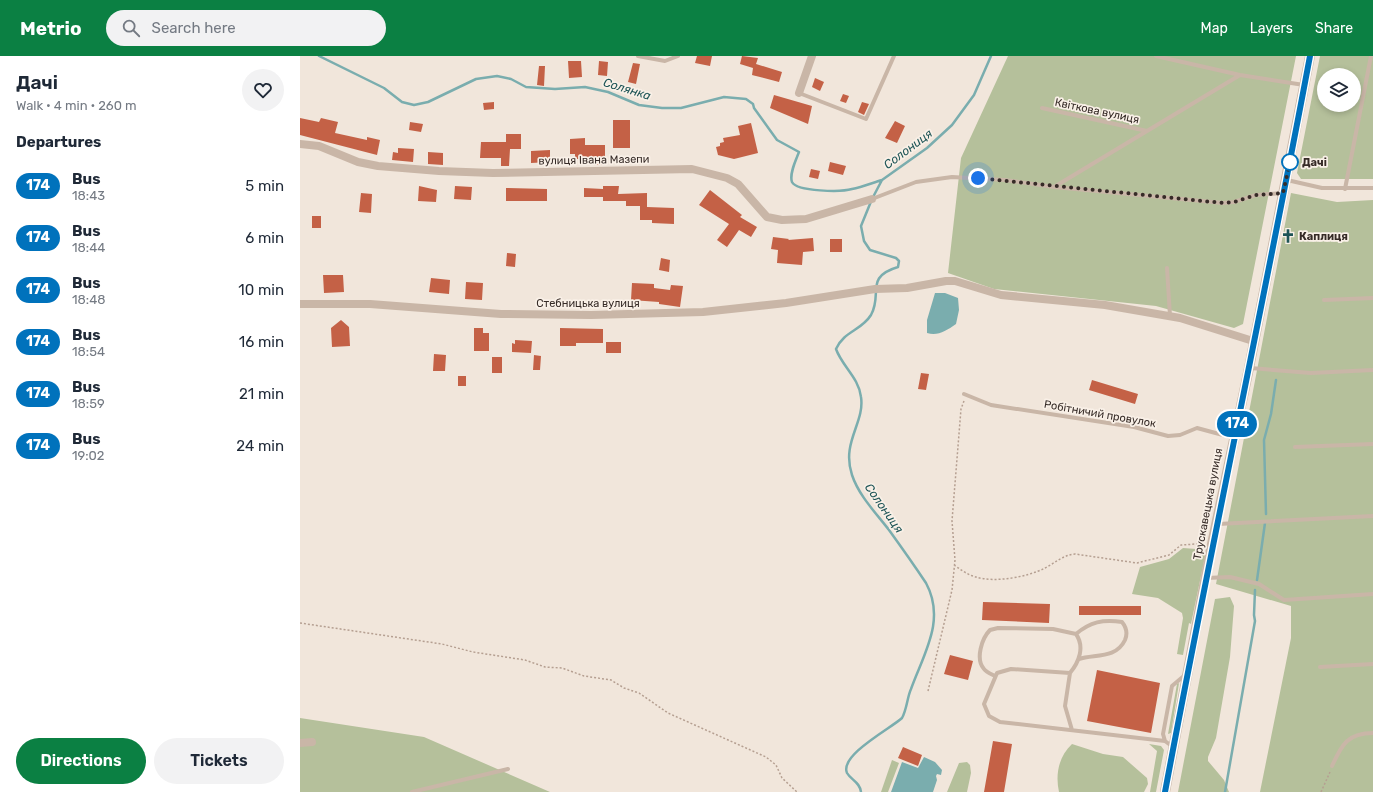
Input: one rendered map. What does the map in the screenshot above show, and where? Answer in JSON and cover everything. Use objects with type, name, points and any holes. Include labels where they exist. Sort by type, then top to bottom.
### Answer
[{"type":"street","points":[[798,92],[812,56]]},
{"type":"street","name":"Трускавецька вулиця","points":[[1165,792],[1170,744],[1188,674],[1211,549],[1249,368],[1253,341],[1310,56]]},
{"type":"street","name":"вулиця Івана Мазепи","points":[[300,144],[319,146],[358,162],[378,166],[439,171],[493,173],[692,169],[714,174],[738,184],[767,217],[782,220],[806,219],[872,199]]},
{"type":"street","name":"Стебницька вулиця","points":[[300,304],[370,304],[501,314],[591,315],[703,312],[786,303],[875,289],[907,288],[946,281],[955,281],[1001,295],[1105,305],[1170,316],[1253,341]]},
{"type":"street","points":[[300,743],[312,742]]},
{"type":"lane","points":[[638,56],[665,61],[678,56]]},
{"type":"lane","points":[[798,92],[866,119],[894,56]]},
{"type":"lane","points":[[1156,56],[1240,75],[1304,85]]},
{"type":"lane","points":[[1345,189],[1371,56]]},
{"type":"lane","points":[[1054,186],[1240,75]]},
{"type":"lane","name":"Квіткова вулиця","points":[[1042,108],[1148,131]]},
{"type":"lane","points":[[872,199],[916,182],[952,177],[1005,180],[1223,203],[1234,202],[1256,195],[1283,193]]},
{"type":"lane","points":[[1286,180],[1322,188],[1373,188]]},
{"type":"lane","points":[[1167,268],[1170,316]]},
{"type":"lane","points":[[1324,300],[1373,298]]},
{"type":"lane","points":[[1249,368],[1311,373],[1373,370]]},
{"type":"lane","name":"Робітничий провулок","points":[[966,396],[991,405],[1134,427],[1168,436],[1180,435],[1197,428],[1234,438]]},
{"type":"lane","points":[[1295,447],[1373,444]]},
{"type":"lane","points":[[1216,524],[1373,516]]},
{"type":"lane","points":[[1206,578],[1230,577],[1258,584],[1284,600],[1373,594]]},
{"type":"lane","points":[[1076,634],[1086,625],[1113,621],[1122,622],[1127,636],[1119,648],[1111,654],[1079,659]]},
{"type":"lane","points":[[995,676],[984,670],[981,663],[982,641],[990,630],[998,628],[1053,629],[1076,634]]},
{"type":"lane","points":[[1072,730],[1065,706],[1070,673],[1077,665],[1079,659],[1081,645],[1076,634]]},
{"type":"lane","points":[[1320,667],[1373,664]]},
{"type":"lane","points":[[1070,673],[1011,669],[997,673],[984,704],[986,712],[994,720],[1170,744]]},
{"type":"lane","points":[[1332,766],[1347,740],[1359,733],[1373,733]]},
{"type":"lane","points":[[412,792],[508,769]]},
{"type":"path","points":[[928,691],[952,590],[954,565],[952,521],[961,409],[966,396]]},
{"type":"path","points":[[954,565],[978,578],[1007,578],[1027,575],[1043,569],[1067,555],[1075,554],[1137,563],[1169,555],[1181,545],[1196,544],[1211,549]]},
{"type":"path","points":[[300,623],[447,645],[473,652],[525,660],[545,666],[562,668],[584,676],[611,680],[624,688],[639,693],[668,713],[766,757],[776,765],[785,782],[797,792]]},
{"type":"path","points":[[1321,792],[1332,766]]},
{"type":"green space","points":[[1008,56],[1296,56],[1243,324],[1234,328],[1156,306],[994,289],[948,273],[961,158]]},
{"type":"green space","points":[[1320,56],[1373,56],[1373,179],[1301,179],[1297,173],[1317,71],[1317,112],[1361,112],[1361,68],[1318,68]]},
{"type":"green space","points":[[1291,193],[1337,202],[1373,200],[1373,792],[1260,792],[1291,638],[1291,606],[1216,584]]},
{"type":"green space","points":[[1183,548],[1196,549],[1206,552],[1183,655],[1177,654],[1183,618],[1182,613],[1158,598],[1132,594],[1140,567],[1169,559]]},
{"type":"green space","points":[[1230,597],[1234,606],[1230,657],[1216,738],[1208,757],[1208,761],[1224,780],[1229,792],[1178,792],[1215,599]]},
{"type":"green space","points":[[1179,683],[1171,733],[1168,734],[1177,684]]},
{"type":"green space","points":[[300,718],[424,737],[550,792],[300,792]]},
{"type":"green space","points":[[1072,744],[1103,754],[1123,757],[1147,778],[1148,784],[1144,792],[1059,792],[1059,766],[1064,754]]},
{"type":"green space","points":[[1149,744],[1161,746],[1164,750],[1156,792],[1150,792],[1157,751]]},
{"type":"green space","points":[[892,760],[899,763],[888,792],[881,792]]},
{"type":"green space","points":[[967,762],[970,765],[971,773],[967,792],[947,792],[959,763]]},
{"type":"water","points":[[935,293],[945,293],[958,298],[959,310],[956,324],[942,332],[931,334],[927,333],[927,320]]},
{"type":"water","points":[[924,757],[935,762],[942,770],[941,775],[937,774],[936,776],[937,780],[933,792],[891,792],[902,762],[918,768]]},
{"type":"building","points":[[697,56],[712,56],[710,66],[695,63]]},
{"type":"building","points":[[742,56],[758,58],[756,64],[782,72],[779,82],[752,75],[753,68],[740,64]]},
{"type":"building","points":[[568,61],[581,61],[582,77],[569,78]]},
{"type":"building","points":[[599,61],[608,62],[607,76],[598,75]]},
{"type":"building","points":[[633,63],[640,64],[636,84],[628,82]]},
{"type":"building","points":[[539,66],[545,66],[544,86],[537,85]]},
{"type":"building","points":[[815,78],[824,82],[820,91],[812,87]]},
{"type":"building","points":[[843,94],[849,96],[846,103],[840,101]]},
{"type":"building","points":[[774,95],[812,106],[808,124],[770,108]]},
{"type":"building","points":[[494,102],[494,109],[484,110],[483,103]]},
{"type":"building","points":[[862,102],[869,104],[864,115],[858,112]]},
{"type":"building","points":[[300,118],[319,122],[321,118],[338,122],[335,133],[367,140],[367,137],[380,140],[377,155],[300,135]]},
{"type":"building","points":[[613,120],[630,120],[630,148],[613,148]]},
{"type":"building","points":[[895,121],[905,126],[897,143],[885,138]]},
{"type":"building","points":[[410,122],[423,124],[421,132],[409,130]]},
{"type":"building","points":[[751,123],[758,153],[734,159],[718,155],[716,147],[720,146],[720,143],[724,142],[723,138],[740,135],[738,126]]},
{"type":"building","points":[[506,134],[521,134],[521,149],[510,149],[509,166],[501,166],[501,158],[480,158],[481,142],[506,142]]},
{"type":"building","points":[[585,138],[585,145],[605,145],[605,165],[591,165],[591,159],[575,159],[575,154],[570,154],[570,139]]},
{"type":"building","points":[[398,148],[414,149],[413,162],[392,160],[393,152],[398,153]]},
{"type":"building","points":[[550,150],[550,162],[531,163],[531,151]]},
{"type":"building","points":[[428,152],[443,153],[443,165],[428,164]]},
{"type":"building","points":[[830,162],[846,166],[843,175],[828,171]]},
{"type":"building","points":[[811,169],[820,171],[818,179],[809,177]]},
{"type":"building","points":[[419,186],[437,190],[436,202],[418,201]]},
{"type":"building","points":[[455,186],[472,187],[471,200],[454,199]]},
{"type":"building","points":[[603,186],[619,186],[618,194],[647,193],[647,207],[674,208],[674,224],[652,223],[652,220],[640,220],[640,206],[626,206],[626,201],[603,201],[603,197],[584,197],[584,188],[603,189]]},
{"type":"building","points":[[506,188],[547,189],[547,201],[506,201]]},
{"type":"building","points":[[710,190],[742,215],[740,217],[757,227],[751,237],[739,230],[727,247],[717,240],[729,224],[699,205]]},
{"type":"building","points":[[361,193],[372,194],[371,213],[359,212]]},
{"type":"building","points":[[312,216],[321,216],[321,228],[312,228]]},
{"type":"building","points":[[773,237],[789,239],[788,240],[813,238],[814,251],[803,252],[802,265],[777,263],[778,250],[771,249]]},
{"type":"building","points":[[830,239],[842,239],[842,252],[830,252]]},
{"type":"building","points":[[507,253],[516,254],[515,267],[506,266]]},
{"type":"building","points":[[661,258],[670,260],[669,272],[659,270]]},
{"type":"building","points":[[323,275],[343,275],[344,292],[324,293]]},
{"type":"building","points":[[431,278],[450,280],[449,294],[429,292]]},
{"type":"building","points":[[466,282],[483,283],[482,300],[465,299]]},
{"type":"building","points":[[632,283],[654,284],[654,288],[670,290],[671,285],[683,286],[680,307],[659,304],[659,302],[631,300]]},
{"type":"building","points":[[341,320],[349,327],[350,346],[332,347],[331,328]]},
{"type":"building","points":[[474,328],[483,328],[483,333],[489,333],[489,351],[474,351]]},
{"type":"building","points":[[560,328],[603,329],[603,343],[576,343],[576,346],[560,346]]},
{"type":"building","points":[[515,340],[532,341],[531,353],[512,352],[512,343],[515,344]]},
{"type":"building","points":[[606,342],[621,342],[621,353],[606,353]]},
{"type":"building","points":[[434,354],[446,355],[445,371],[433,371]]},
{"type":"building","points":[[534,355],[541,356],[540,370],[533,370]]},
{"type":"building","points":[[492,357],[502,357],[502,373],[492,373]]},
{"type":"building","points":[[921,373],[929,374],[926,390],[918,389]]},
{"type":"building","points":[[458,376],[466,376],[466,386],[458,386]]},
{"type":"building","points":[[1092,380],[1138,394],[1135,404],[1089,390]]},
{"type":"building","points":[[983,602],[1050,604],[1049,623],[982,620]]},
{"type":"building","points":[[1079,606],[1141,606],[1141,615],[1079,615]]},
{"type":"building","points":[[950,655],[973,661],[968,680],[944,674]]},
{"type":"building","points":[[1097,670],[1160,683],[1151,733],[1087,721]]},
{"type":"building","points":[[993,741],[1012,744],[1004,792],[984,792]]},
{"type":"building","points":[[903,747],[922,755],[918,766],[898,758]]},
{"type":"waterway","name":"Солянка","points":[[319,56],[384,88],[402,102],[414,105],[428,102],[476,79],[497,76],[511,79],[526,87],[555,89],[585,87],[608,92],[639,105],[662,108],[681,108],[724,97],[746,99],[753,104],[754,108],[777,140],[799,152],[791,175],[792,182],[796,185],[802,188],[839,191],[856,188],[882,180]]},
{"type":"waterway","name":"Солониця","points":[[861,792],[857,783],[847,773],[847,766],[851,758],[868,742],[902,718],[931,636],[934,610],[932,597],[926,583],[889,530],[863,497],[855,483],[849,463],[849,453],[860,416],[861,397],[860,390],[854,378],[842,361],[836,349],[843,338],[862,325],[871,315],[876,300],[876,287],[881,276],[898,267],[899,261],[896,258],[870,250],[864,241],[861,226],[872,199],[882,180],[927,148],[952,125],[974,95],[991,56]]},
{"type":"waterway","points":[[1266,514],[1264,440],[1271,414],[1276,380]]},
{"type":"waterway","points":[[1257,580],[1265,523]]},
{"type":"waterway","points":[[1225,792],[1255,621],[1255,590]]},
{"type":"bus line","name":"174","points":[[1165,792],[1211,549],[1249,368],[1253,341],[1310,56]]},
{"type":"place","name":"Дачі","points":[[1290,162]]},
{"type":"place","name":"Каплиця","points":[[1288,236]]},
{"type":"route","points":[[978,178],[1223,203],[1234,202],[1256,195],[1283,193],[1290,162]]}]
